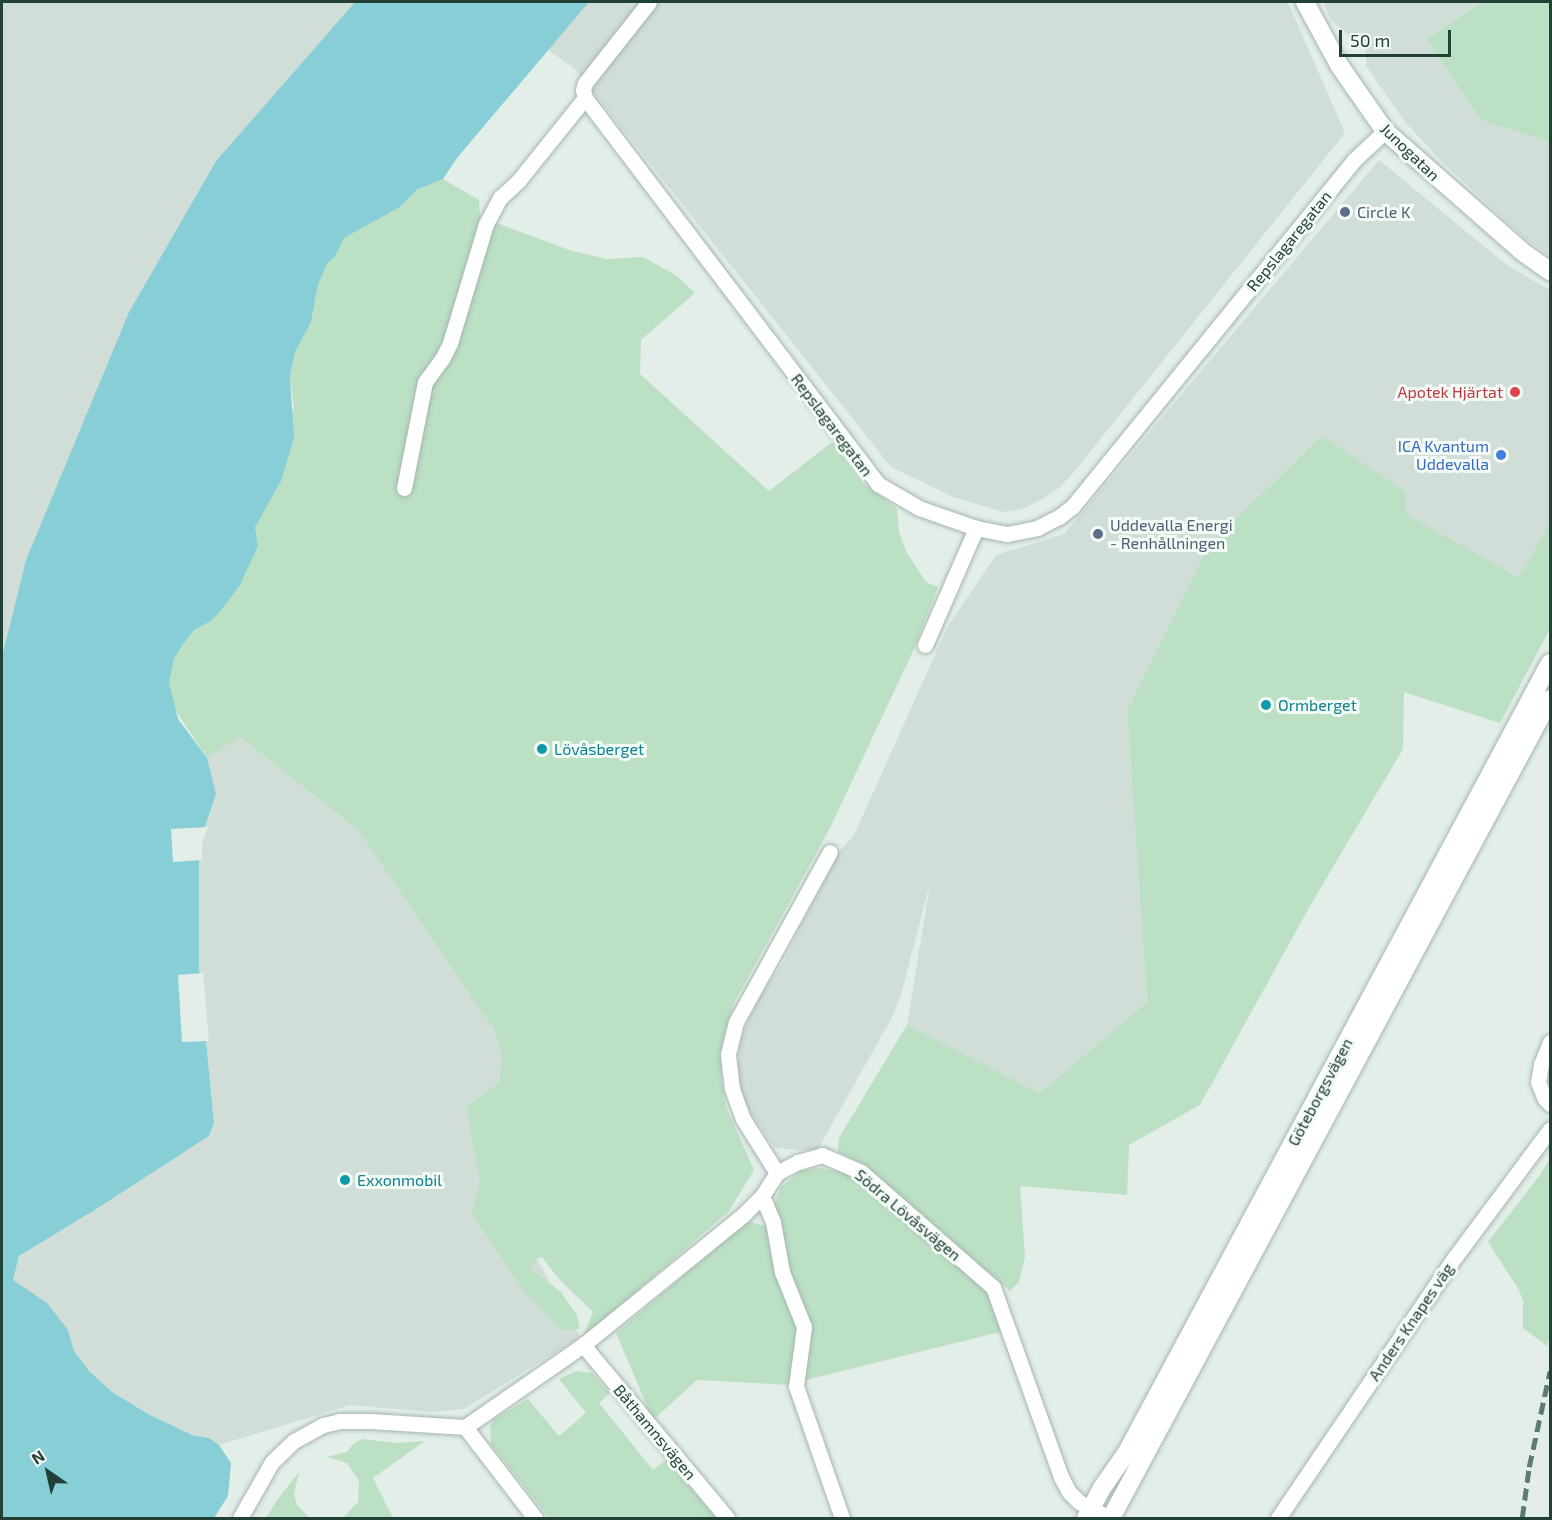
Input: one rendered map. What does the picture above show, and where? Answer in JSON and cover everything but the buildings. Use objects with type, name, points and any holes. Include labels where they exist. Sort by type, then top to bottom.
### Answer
[{"type":"main road","name":"Junogatan","points":[[1305,2],[1340,65],[1385,131],[1498,231],[1551,271]]},
{"type":"main road","name":"Göteborgsvägen","points":[[1088,1514],[1127,1452],[1551,663]]},
{"type":"main road","name":"Göteborgsvägen","points":[[1110,1518],[1551,699]]},
{"type":"street","points":[[404,488],[425,382],[442,359],[450,343],[486,224],[500,198],[519,180],[585,98],[582,90],[585,83],[650,2]]},
{"type":"street","name":"Repslagaregatan","points":[[585,98],[878,484],[904,502],[976,528],[1007,534],[1028,531],[1059,517],[1073,506],[1354,160],[1385,131]]},
{"type":"street","points":[[925,645],[976,528]]},
{"type":"street","points":[[240,1518],[272,1462],[294,1441],[323,1425],[340,1421],[370,1421],[465,1427],[583,1345],[762,1196],[777,1173],[743,1119],[732,1088],[728,1053],[736,1022],[830,852]]},
{"type":"street","points":[[1551,1042],[1541,1064],[1539,1082],[1545,1099],[1551,1104]]},
{"type":"street","name":"Anders Knapes väg","points":[[1278,1518],[1455,1257],[1551,1129]]},
{"type":"street","name":"Södra Lövåsvägen","points":[[777,1173],[798,1162],[822,1155],[861,1172],[993,1287],[1061,1477],[1074,1498],[1088,1514],[1110,1518]]},
{"type":"street","points":[[762,1196],[773,1222],[782,1272],[804,1327],[796,1386],[842,1518]]},
{"type":"street","name":"Båthamnsvägen","points":[[583,1345],[727,1518]]},
{"type":"street","points":[[465,1427],[536,1518]]},
{"type":"shaded area","points":[[2,2],[355,2],[216,161],[129,312],[27,560],[2,657]]},
{"type":"shaded area","points":[[589,2],[1288,2],[1345,133],[1074,472],[1059,488],[1041,500],[1022,509],[1004,512],[953,497],[891,467],[575,69],[548,50]]},
{"type":"shaded area","points":[[1323,2],[1483,2],[1426,39],[1481,120],[1550,142],[1550,256],[1525,238],[1443,163],[1405,122],[1366,66],[1366,50],[1331,20]]},
{"type":"shaded area","points":[[1379,160],[1507,265],[1550,290],[1550,619],[1127,711],[1147,1002],[1040,1093],[907,1025],[930,883],[901,995],[891,1019],[817,1151],[775,1148],[741,1099],[737,1072],[741,1039],[756,1003],[782,964],[838,853],[854,835],[948,626],[996,555],[1064,534]]},
{"type":"shaded area","points":[[240,737],[358,830],[495,1031],[502,1057],[499,1083],[537,1259],[580,1337],[464,1409],[431,1412],[350,1405],[219,1445],[209,1438],[192,1435],[148,1414],[112,1392],[89,1371],[74,1351],[68,1330],[13,1280],[19,1256],[209,1136],[214,1123],[199,968],[199,843],[207,758]]},
{"type":"green space","points":[[1483,2],[1550,2],[1550,142],[1481,120],[1426,39]]},
{"type":"green space","points":[[443,179],[479,200],[480,217],[572,251],[607,259],[643,257],[677,276],[695,293],[641,340],[640,374],[769,491],[832,442],[864,484],[897,509],[899,532],[907,553],[926,582],[938,587],[914,649],[831,826],[734,1003],[723,1039],[721,1076],[726,1107],[754,1170],[729,1211],[582,1339],[593,1312],[559,1279],[542,1257],[537,1259],[529,1268],[561,1292],[577,1315],[580,1329],[561,1330],[526,1294],[472,1214],[480,1181],[466,1107],[499,1083],[502,1057],[495,1031],[358,830],[240,737],[207,758],[172,705],[169,683],[174,659],[183,644],[194,630],[211,621],[258,546],[255,527],[294,407],[290,377],[295,352],[311,322],[318,285],[327,262],[335,257],[344,238],[400,207],[420,187]]},
{"type":"green space","points":[[1322,436],[1406,492],[1406,514],[1519,578],[1550,523],[1550,629],[1500,723],[1404,692],[1403,749],[1310,906],[1200,1105],[1129,1145],[1127,1195],[1020,1186],[1025,1257],[1019,1282],[1010,1291],[865,1165],[838,1152],[839,1138],[907,1025],[1040,1093],[1147,1002],[1127,711],[1209,545]]},
{"type":"green space","points":[[1550,1140],[1550,1335],[1547,1346],[1523,1328],[1523,1301],[1519,1290],[1488,1242],[1540,1175],[1549,1160],[1548,1143]]},
{"type":"green space","points":[[819,1168],[855,1175],[988,1289],[1004,1331],[802,1381],[811,1327],[787,1269],[774,1205],[781,1187],[801,1171]]},
{"type":"green space","points":[[748,1221],[769,1228],[799,1324],[791,1385],[697,1380],[653,1420],[616,1333]]},
{"type":"green space","points":[[576,1371],[592,1373],[610,1393],[599,1403],[653,1470],[666,1460],[716,1518],[549,1518],[491,1444],[490,1426],[494,1419],[528,1399],[559,1436],[586,1413],[559,1379]]},
{"type":"green space","points":[[363,1439],[396,1443],[425,1441],[373,1478],[393,1518],[343,1518],[358,1502],[359,1481],[347,1463],[327,1457],[347,1452],[354,1443]]},
{"type":"green space","points":[[299,1472],[294,1494],[297,1505],[310,1518],[266,1518],[277,1500]]},
{"type":"water","points":[[355,2],[589,2],[457,158],[443,179],[418,189],[400,207],[344,238],[335,257],[327,263],[318,285],[311,322],[295,352],[290,377],[294,438],[281,481],[255,527],[258,546],[240,585],[222,609],[211,621],[194,630],[183,644],[174,659],[169,683],[178,719],[207,758],[216,794],[199,844],[199,968],[214,1123],[209,1136],[19,1256],[13,1280],[47,1303],[68,1330],[74,1351],[89,1371],[112,1392],[148,1414],[192,1435],[209,1438],[219,1445],[231,1463],[228,1496],[214,1518],[2,1518],[2,657],[26,560],[129,312],[216,161]]},
{"type":"pier","points":[[208,827],[202,844],[202,860],[173,862],[171,829]]},
{"type":"pier","points":[[203,973],[209,1041],[182,1042],[178,975]]},
{"type":"railway","points":[[1522,1518],[1529,1467],[1550,1371]]},
{"type":"place","name":"Circle K","points":[[1345,212]]},
{"type":"place","name":"Apotek Hjärtat","points":[[1515,392]]},
{"type":"place","name":"ICA Kvantum Uddevalla","points":[[1501,455]]},
{"type":"place","name":"Uddevalla Energi - Renhållningen","points":[[1098,534]]},
{"type":"place","name":"Ormberget","points":[[1266,705]]},
{"type":"place","name":"Lövåsberget","points":[[542,749]]},
{"type":"place","name":"Exxonmobil","points":[[345,1180]]}]
